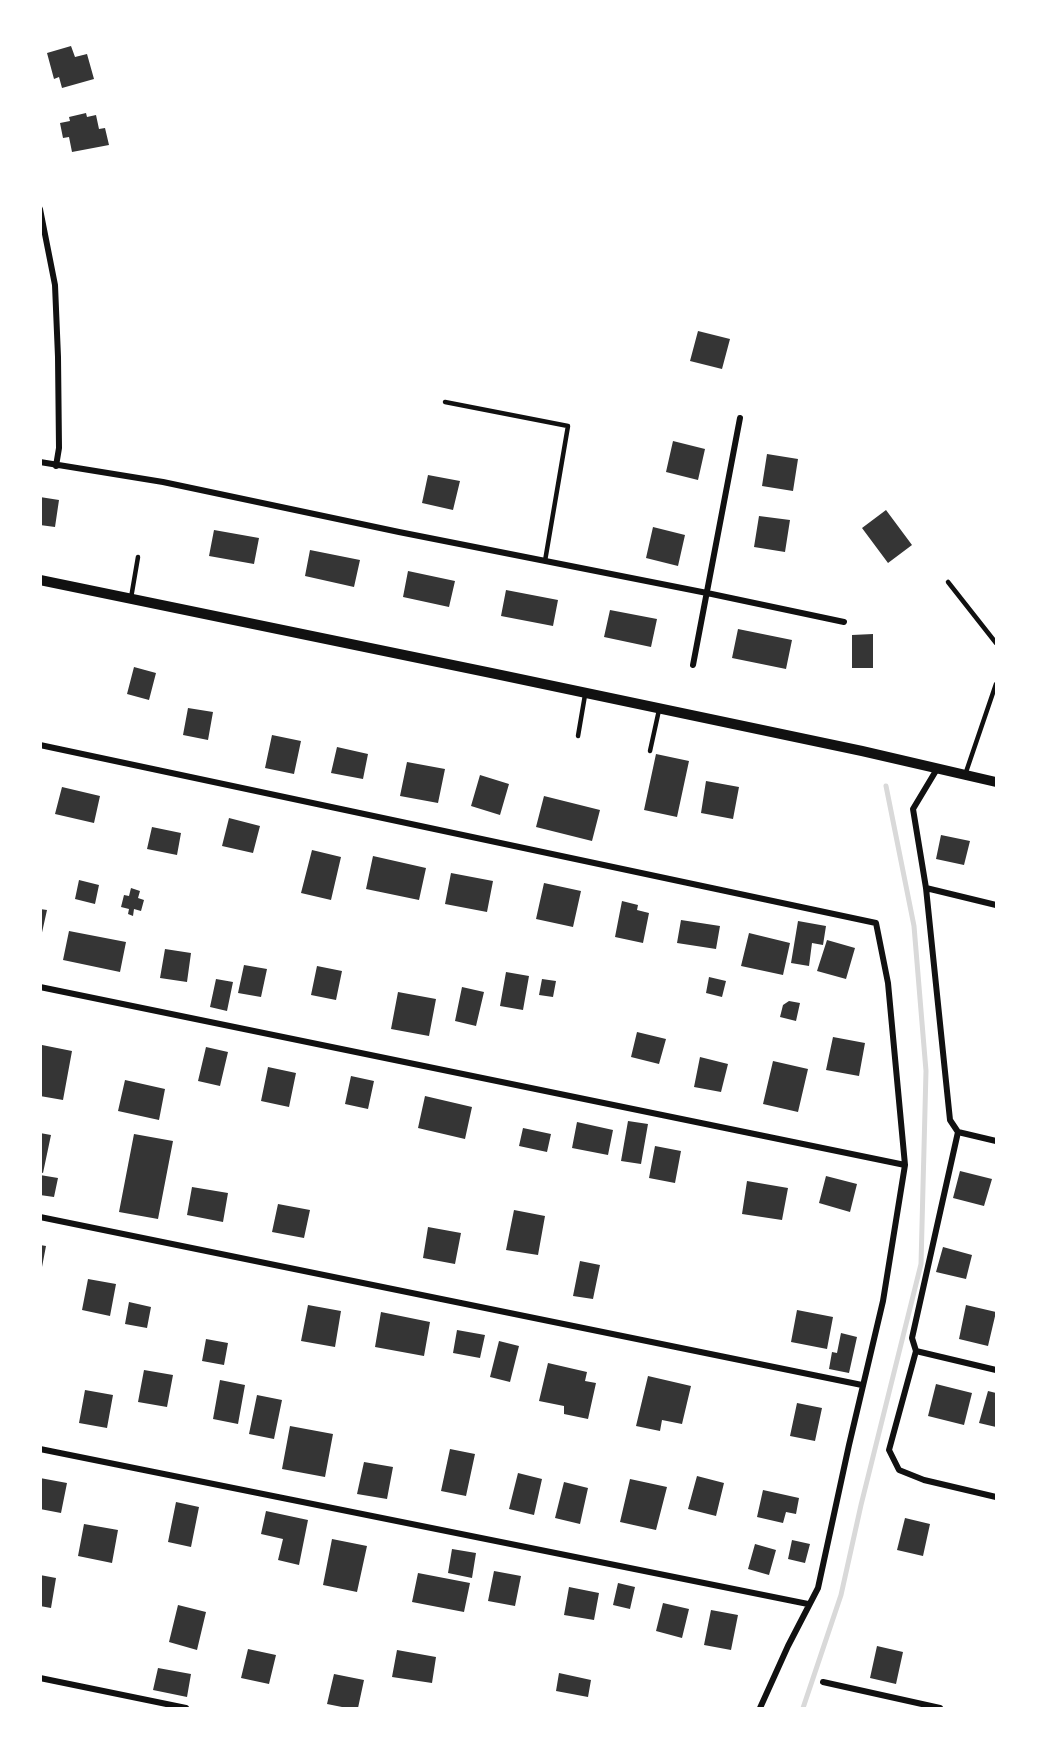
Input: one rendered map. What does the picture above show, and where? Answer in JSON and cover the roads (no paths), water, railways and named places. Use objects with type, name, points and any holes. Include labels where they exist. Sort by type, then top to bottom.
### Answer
[{"type":"street","points":[[40,209],[55,285],[59,448],[56,465]]},
{"type":"street","points":[[693,665],[740,418]]},
{"type":"street","points":[[40,462],[163,482],[844,622]]},
{"type":"street","points":[[40,580],[659,708],[996,782]]},
{"type":"street","points":[[40,745],[876,923],[888,983],[905,1165],[883,1301],[862,1385],[818,1588],[808,1604],[760,1708]]},
{"type":"street","points":[[937,769],[913,809],[926,888],[950,1120],[958,1132],[996,1141]]},
{"type":"street","points":[[926,888],[996,905]]},
{"type":"street","points":[[40,987],[905,1165]]},
{"type":"street","points":[[958,1132],[912,1338],[916,1351],[889,1450],[899,1470],[924,1480],[996,1497]]},
{"type":"street","points":[[40,1216],[862,1385]]},
{"type":"street","points":[[916,1351],[996,1370]]},
{"type":"street","points":[[40,1449],[808,1604]]},
{"type":"street","points":[[40,1678],[186,1708]]},
{"type":"street","points":[[823,1682],[940,1708]]},
{"type":"lane","points":[[445,402],[568,426],[545,561]]},
{"type":"lane","points":[[131,598],[138,557]]},
{"type":"lane","points":[[948,582],[996,643]]},
{"type":"lane","points":[[965,775],[996,684]]},
{"type":"lane","points":[[578,736],[586,693]]},
{"type":"lane","points":[[650,751],[659,708]]},
{"type":"waterway","points":[[803,1708],[841,1595],[921,1264],[926,1071],[914,926],[886,786]]}]
